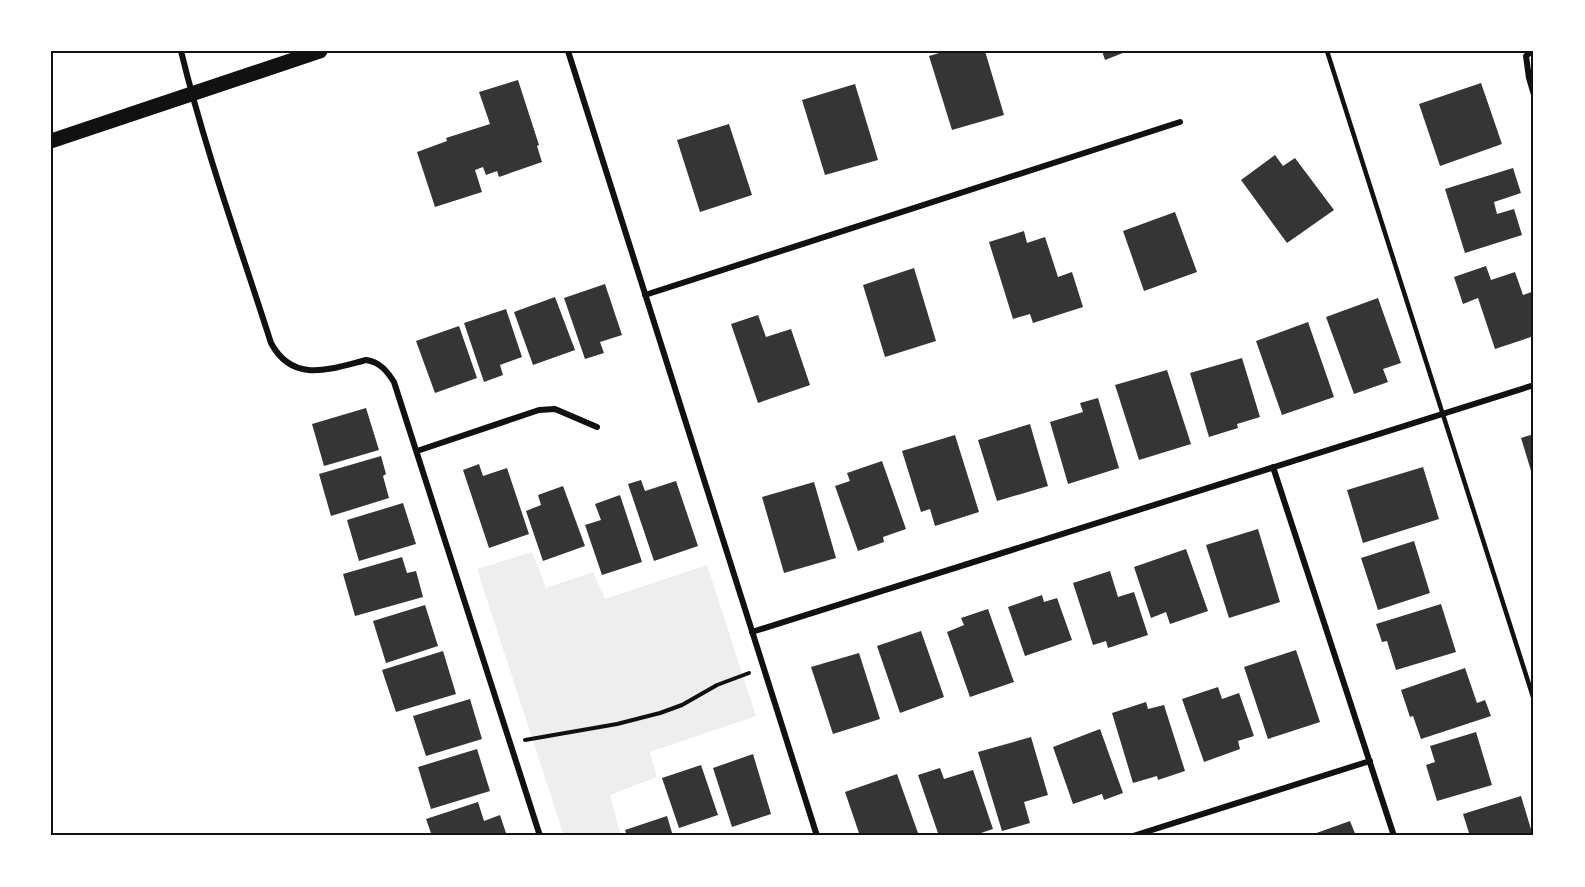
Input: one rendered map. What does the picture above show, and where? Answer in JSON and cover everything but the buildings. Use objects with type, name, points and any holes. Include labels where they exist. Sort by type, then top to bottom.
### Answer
[{"type":"main road","points":[[51,141],[320,51]]},
{"type":"street","points":[[181,51],[192,95],[271,343],[276,352],[293,367],[302,370],[323,370],[366,360],[378,363],[394,382],[540,836]]},
{"type":"street","points":[[568,51],[817,836]]},
{"type":"street","points":[[1529,53],[1529,78],[1534,95]]},
{"type":"street","points":[[645,295],[1180,122]]},
{"type":"street","points":[[752,632],[1534,385]]},
{"type":"street","points":[[417,451],[539,410],[555,409],[597,427]]},
{"type":"street","points":[[1273,467],[1394,836]]},
{"type":"street","points":[[1133,836],[1370,761]]},
{"type":"lane","points":[[1327,51],[1534,700]]},
{"type":"path","points":[[510,743],[617,724],[660,713],[682,705],[717,685],[764,668]]},
{"type":"shaded area","points":[[532,552],[546,588],[593,572],[605,599],[707,565],[756,716],[650,752],[657,777],[610,795],[620,833],[612,836],[564,836],[477,569]]}]
